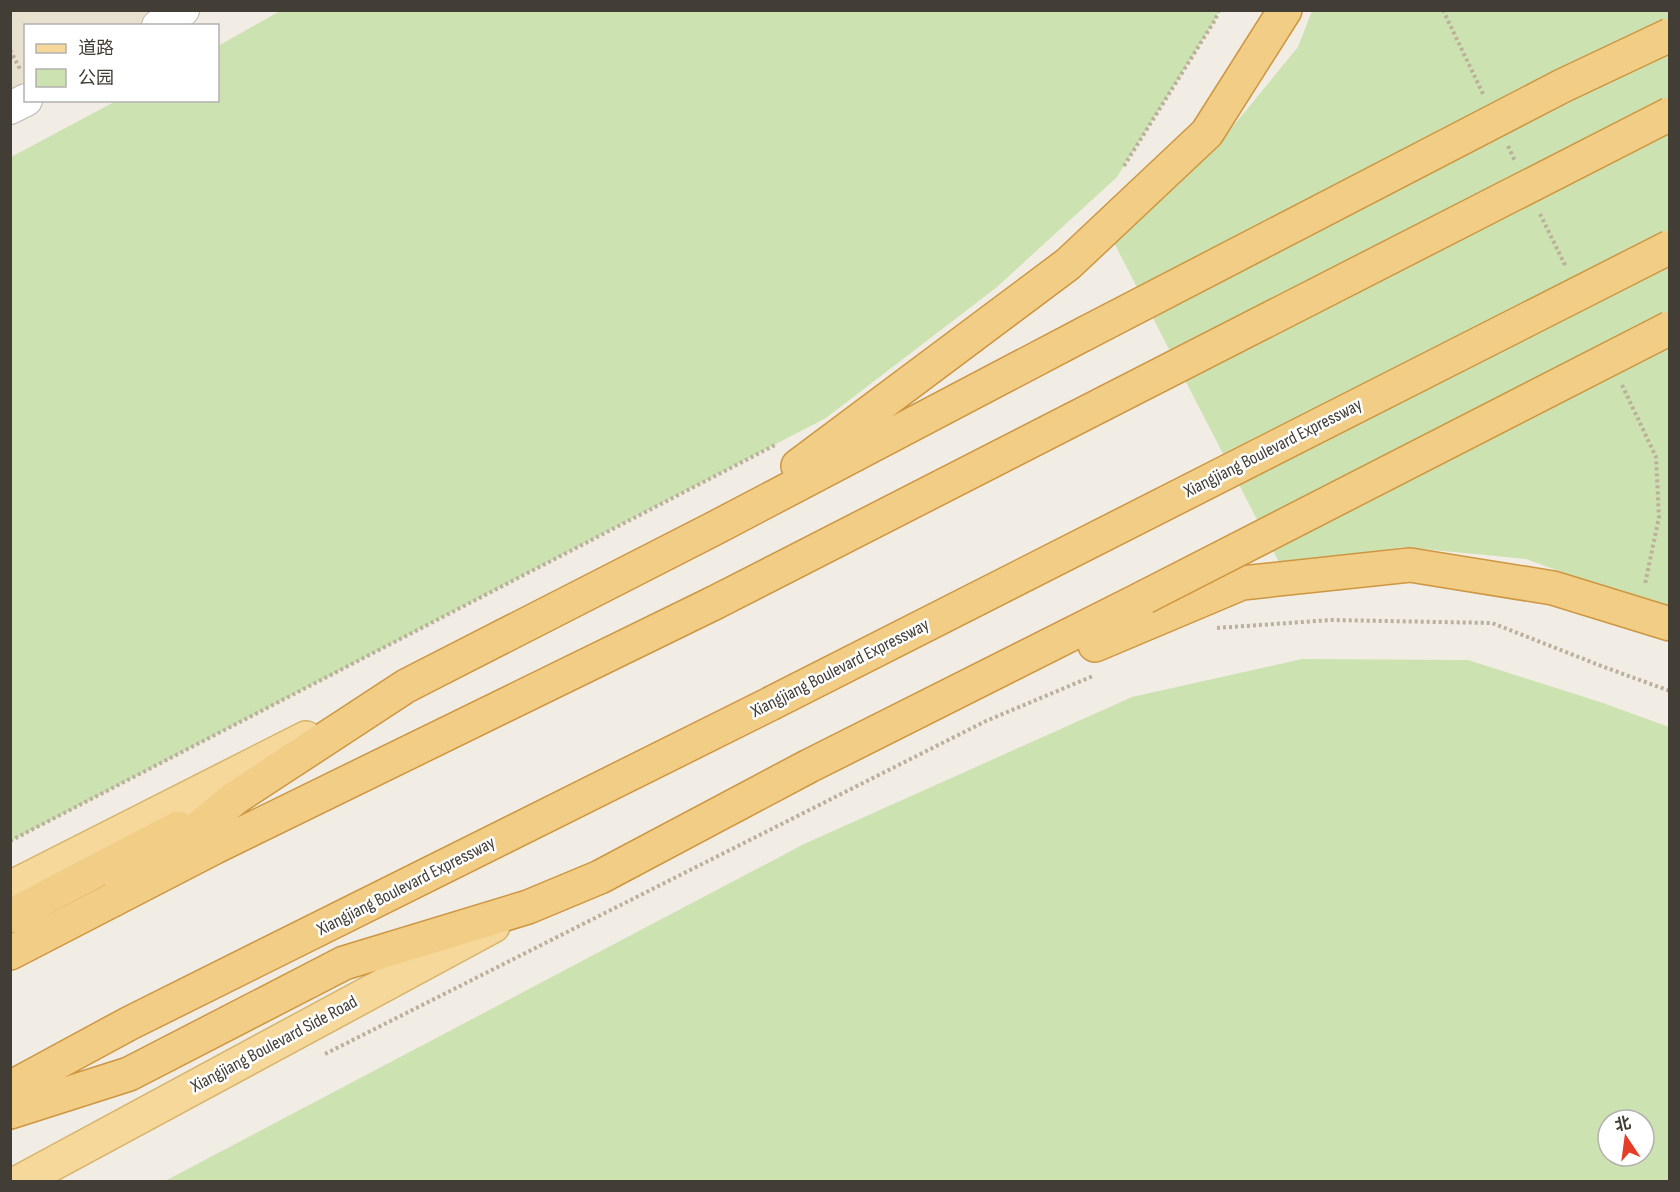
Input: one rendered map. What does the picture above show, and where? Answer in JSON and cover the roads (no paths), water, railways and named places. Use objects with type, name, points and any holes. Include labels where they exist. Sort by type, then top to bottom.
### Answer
[{"type":"highway","points":[[715,528],[1068,264],[1207,133],[1285,10]]},
{"type":"highway","points":[[10,916],[235,798],[406,686],[715,528],[1562,86],[1670,35]]},
{"type":"highway","points":[[10,953],[214,848],[714,603],[1670,114]]},
{"type":"highway","name":"Xiangjiang Boulevard Expressway","points":[[10,1088],[141,1018],[770,704],[1670,247]]},
{"type":"highway","points":[[10,1132],[129,1074],[344,963],[528,907],[600,877],[809,766],[1670,328]]},
{"type":"highway","points":[[809,766],[1242,583],[1410,565],[1553,588],[1670,624]]},
{"type":"highway","points":[[113,900],[235,798]]},
{"type":"highway","points":[[10,1112],[129,1074]]},
{"type":"main road","points":[[10,888],[406,686]]},
{"type":"main road","name":"Xiangjiang Boulevard Side Road","points":[[19,1182],[528,907]]},
{"type":"street","points":[[161,24],[183,10]]},
{"type":"street","points":[[10,108],[24,101]]}]
